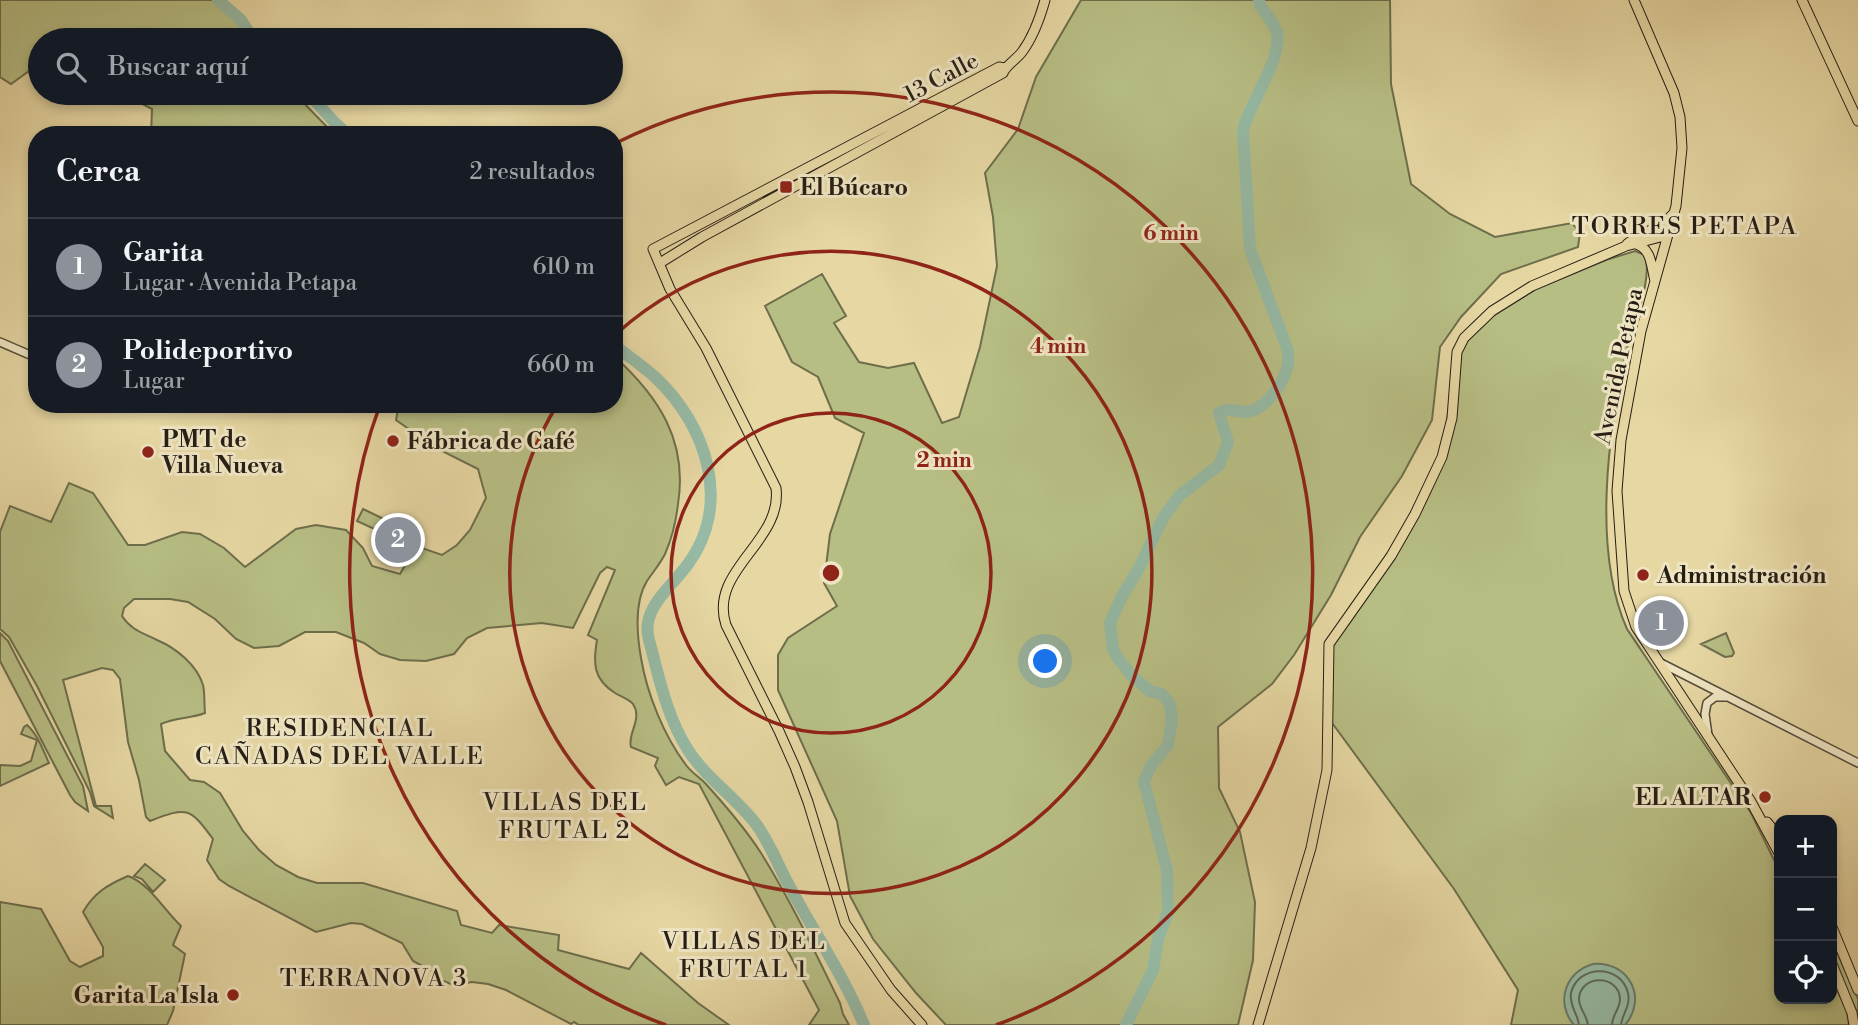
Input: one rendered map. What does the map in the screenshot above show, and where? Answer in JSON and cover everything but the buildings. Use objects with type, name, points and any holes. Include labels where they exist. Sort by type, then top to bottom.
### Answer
[{"type":"main road","points":[[1005,68],[1028,43],[1045,0]]},
{"type":"main road","name":"Avenida Petapa","points":[[1634,0],[1665,71],[1678,110],[1682,148],[1675,213],[1641,331],[1618,464],[1620,561],[1626,600],[1636,627],[1750,800],[1774,831]]},
{"type":"main road","points":[[1802,0],[1858,121]]},
{"type":"main road","name":"13 Calle","points":[[999,67],[1005,68],[1003,73],[986,83],[702,237],[660,263],[653,249],[999,67]]},
{"type":"main road","points":[[1630,245],[1636,237],[1661,226],[1675,213]]},
{"type":"main road","points":[[1258,1025],[1311,848],[1327,771],[1329,644],[1391,556],[1420,505],[1442,457],[1452,418],[1454,370],[1460,345],[1481,319],[1532,286],[1630,245],[1668,235]]},
{"type":"main road","points":[[1630,245],[1647,249],[1655,282]]},
{"type":"main road","points":[[660,263],[670,289],[706,348],[776,488],[776,504],[769,524],[732,577],[724,594],[726,625],[795,766],[845,923],[875,970],[922,1025]]},
{"type":"main road","name":"Avenida Petapa","points":[[1750,800],[1774,844]]},
{"type":"main road","points":[[1837,939],[1858,990]]},
{"type":"main road","points":[[1837,976],[1850,1006],[1854,1025]]},
{"type":"street","points":[[0,342],[28,354]]},
{"type":"street","points":[[1659,662],[1858,763]]},
{"type":"street","points":[[1709,739],[1705,714],[1707,703],[1715,697],[1733,699]]},
{"type":"green space","points":[[0,0],[213,0],[242,28],[28,28],[28,72],[11,84],[0,77]]},
{"type":"green space","points":[[1081,0],[1390,0],[1391,84],[1411,184],[1450,214],[1495,237],[1572,223],[1580,233],[1578,247],[1501,274],[1461,317],[1440,347],[1432,420],[1402,476],[1360,537],[1331,595],[1294,655],[1272,684],[1218,727],[1219,788],[1240,832],[1255,902],[1253,960],[1238,1025],[946,1025],[916,993],[873,939],[850,896],[837,821],[778,690],[778,655],[788,638],[837,606],[824,583],[830,534],[864,433],[835,418],[818,377],[792,362],[765,306],[822,274],[846,316],[834,323],[859,362],[888,368],[914,363],[942,423],[959,417],[980,347],[997,266],[993,217],[985,173],[1018,129],[1036,77]]},
{"type":"green space","points":[[144,105],[306,105],[326,126],[151,126],[152,109]]},
{"type":"green space","points":[[1635,251],[1645,255],[1647,265],[1641,302],[1620,381],[1609,453],[1607,527],[1616,598],[1627,629],[1751,813],[1774,860],[1774,1004],[1837,1004],[1837,990],[1847,1011],[1849,1025],[1511,1025],[1518,990],[1454,889],[1327,716],[1333,639],[1391,556],[1442,457],[1454,370],[1470,330],[1536,289]]},
{"type":"green space","points":[[623,365],[657,404],[674,440],[680,481],[673,530],[665,554],[643,589],[638,609],[640,649],[652,700],[664,728],[686,765],[727,808],[761,853],[802,927],[849,1025],[809,1025],[819,1010],[699,784],[679,777],[666,785],[655,766],[658,758],[631,747],[636,710],[631,702],[602,682],[595,663],[597,640],[588,635],[615,570],[607,567],[600,573],[573,628],[542,623],[487,628],[467,638],[454,654],[426,661],[400,660],[380,654],[364,643],[336,632],[305,632],[279,646],[254,648],[236,639],[215,619],[188,602],[170,599],[134,599],[124,608],[122,616],[133,628],[185,658],[203,685],[205,713],[161,724],[165,751],[190,780],[204,782],[220,793],[243,831],[276,865],[298,877],[317,883],[363,883],[457,911],[461,925],[492,933],[499,925],[559,935],[558,950],[629,969],[641,953],[698,1003],[729,1025],[571,1024],[506,990],[472,982],[453,985],[439,979],[432,971],[413,961],[402,943],[362,924],[351,923],[316,932],[229,886],[219,879],[207,860],[213,839],[193,816],[181,812],[150,821],[146,817],[128,742],[120,679],[113,670],[102,668],[63,680],[96,806],[111,806],[113,818],[94,806],[90,792],[37,686],[9,637],[0,629],[0,532],[10,506],[51,522],[69,483],[93,493],[128,545],[145,545],[182,532],[200,534],[224,548],[245,567],[296,529],[316,525],[346,530],[363,548],[372,566],[400,574],[416,546],[442,555],[457,545],[470,530],[486,498],[478,469],[436,448],[396,420],[397,413],[623,413]]},
{"type":"green space","points":[[363,509],[388,521],[383,533],[357,521]]},
{"type":"green space","points":[[0,633],[8,641],[83,786],[88,811],[70,795],[0,661]]},
{"type":"green space","points":[[1726,633],[1734,653],[1732,656],[1725,657],[1701,644]]},
{"type":"green space","points":[[27,725],[37,738],[49,763],[0,786],[0,765],[20,766],[31,761],[37,740],[21,734]]},
{"type":"green space","points":[[145,864],[165,880],[153,892],[142,879],[134,876]]},
{"type":"green space","points":[[128,876],[150,891],[181,926],[173,945],[185,954],[173,1011],[167,1025],[0,1025],[0,902],[41,909],[70,961],[80,967],[103,956],[103,947],[83,912],[102,890]]},
{"type":"green space","points":[[1837,952],[1858,999],[1858,1024],[1856,1010],[1837,969]]},
{"type":"water","points":[[1593,964],[1616,968],[1631,983],[1635,1004],[1625,1025],[1574,1025],[1568,1016],[1564,998],[1566,989],[1576,974]]},
{"type":"waterway","points":[[218,0],[246,28]]},
{"type":"waterway","points":[[1126,1025],[1153,970],[1158,939],[1168,912],[1167,870],[1144,782],[1150,767],[1168,745],[1172,720],[1170,704],[1162,694],[1150,691],[1133,677],[1117,657],[1113,649],[1110,623],[1163,518],[1179,496],[1219,465],[1228,442],[1219,413],[1229,410],[1246,412],[1259,407],[1277,389],[1288,364],[1288,351],[1250,249],[1243,130],[1270,69],[1277,44],[1276,30],[1259,0]]},
{"type":"waterway","points":[[319,105],[338,126]]},
{"type":"waterway","points":[[623,352],[674,397],[689,419],[708,466],[711,491],[709,516],[701,541],[688,564],[653,608],[647,628],[669,711],[695,760],[761,831],[839,973],[864,1025]]},
{"type":"place","name":"El Búcaro","points":[[786,187]]},
{"type":"place","name":"Fábrica de Café","points":[[393,441]]},
{"type":"place","name":"PMT de Villa Nueva","points":[[148,452]]},
{"type":"place","name":"Polideportivo","points":[[398,540]]},
{"type":"place","name":"Administración","points":[[1643,575]]},
{"type":"place","name":"Garita","points":[[1661,623]]},
{"type":"place","name":"EL ALTAR","points":[[1765,797]]},
{"type":"place","name":"Garita La Isla","points":[[233,995]]},
{"type":"district","name":"TORRES PETAPA","points":[[1685,226]]},
{"type":"district","name":"RESIDENCIAL CAÑADAS DEL VALLE","points":[[340,742]]},
{"type":"district","name":"VILLAS DEL FRUTAL 2","points":[[565,816]]},
{"type":"district","name":"VILLAS DEL FRUTAL 1","points":[[744,955]]},
{"type":"district","name":"TERRANOVA 3","points":[[374,978]]}]
